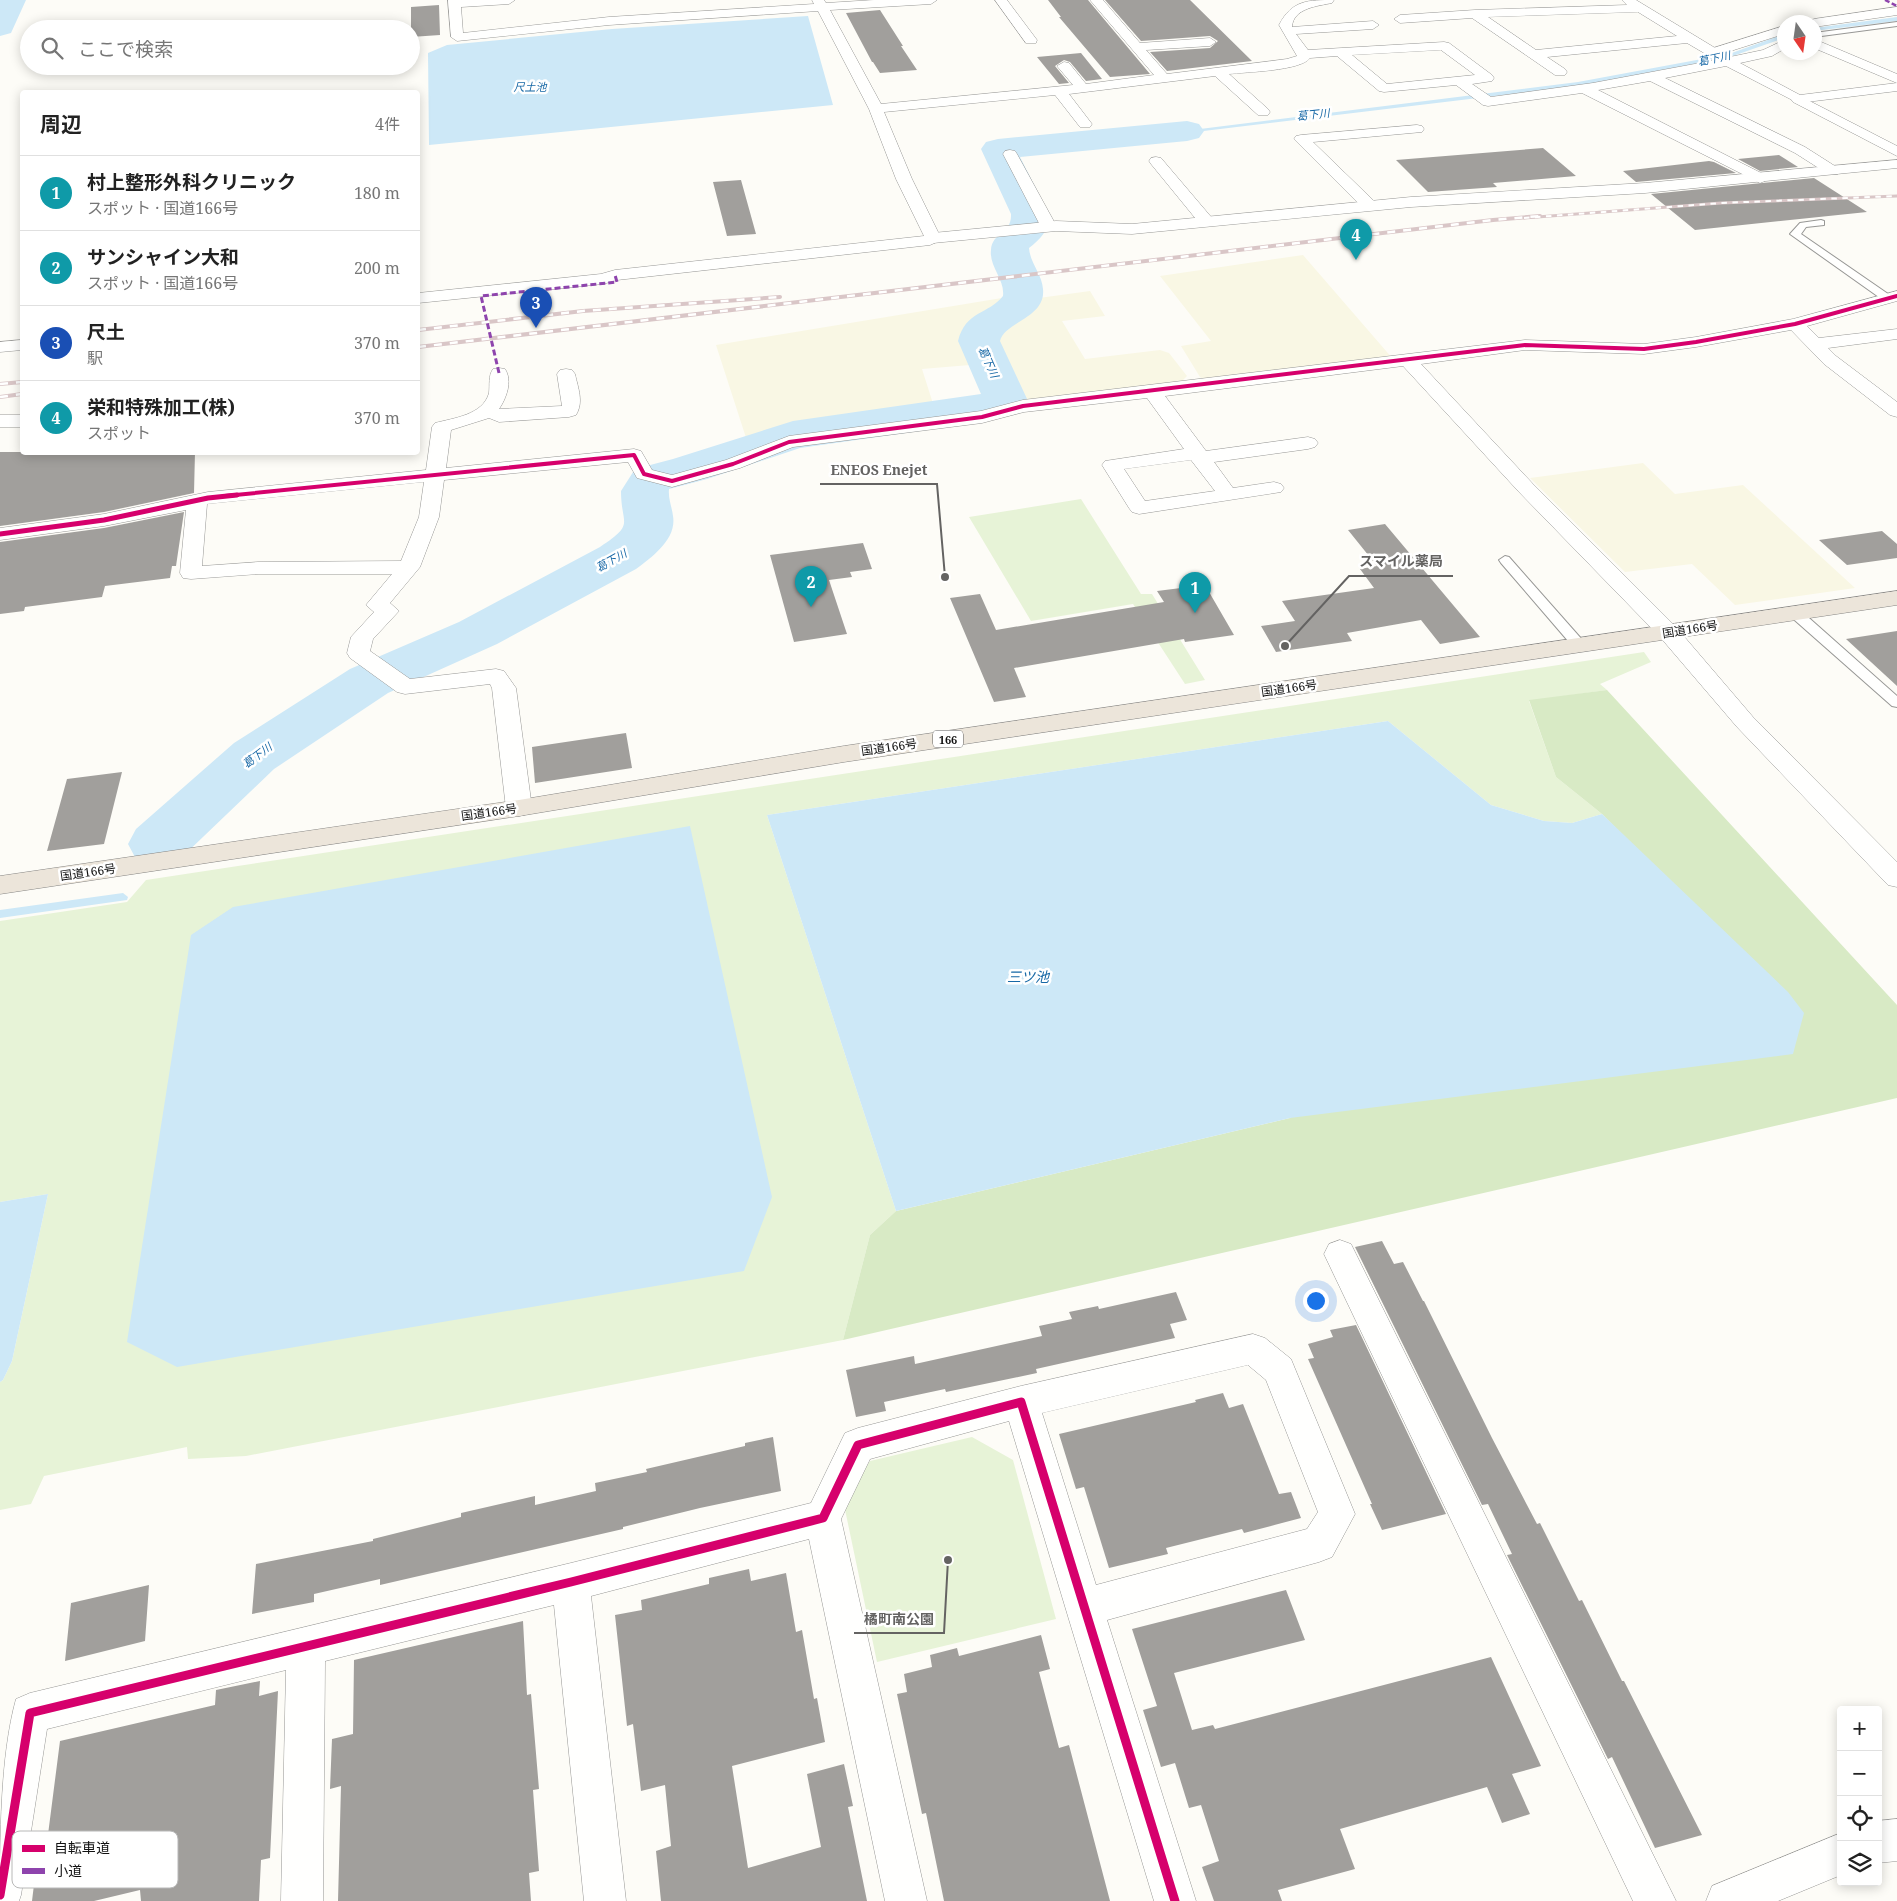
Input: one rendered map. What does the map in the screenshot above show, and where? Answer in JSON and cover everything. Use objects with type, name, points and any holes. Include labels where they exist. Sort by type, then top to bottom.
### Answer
[{"type":"highway","name":"国道166号","points":[[0,885],[520,808],[844,754],[1897,598]]},
{"type":"street","points":[[508,0],[454,2],[457,37],[609,21],[762,12],[820,4],[931,0]]},
{"type":"street","points":[[757,0],[762,12]]},
{"type":"street","points":[[1001,0],[1030,40]]},
{"type":"street","points":[[1096,0],[1163,78]]},
{"type":"street","points":[[1304,54],[1285,25],[1287,20],[1302,4],[1328,0]]},
{"type":"street","points":[[1628,0],[1712,54],[1897,152]]},
{"type":"street","points":[[820,4],[876,109],[904,179],[932,238]]},
{"type":"street","points":[[605,7],[609,21]]},
{"type":"street","points":[[1400,19],[1475,14],[1640,8]]},
{"type":"street","points":[[1822,22],[1897,11]]},
{"type":"street","points":[[1475,14],[1560,72]]},
{"type":"street","points":[[1288,31],[1373,25]]},
{"type":"street","points":[[1712,54],[1777,32]]},
{"type":"street","points":[[1534,54],[1689,39]]},
{"type":"street","points":[[1136,47],[1210,42]]},
{"type":"street","points":[[876,109],[1059,91],[1289,63],[1297,61],[1304,54],[1444,46],[1487,78],[1384,88],[1340,52]]},
{"type":"street","points":[[1822,46],[1897,79]]},
{"type":"street","points":[[1459,81],[1483,98],[1585,89],[1727,62],[1767,53],[1777,48]]},
{"type":"street","points":[[1064,66],[1082,88]]},
{"type":"street","points":[[1218,72],[1263,112]]},
{"type":"street","points":[[1652,77],[1800,150],[1833,170]]},
{"type":"street","points":[[1798,99],[1897,87]]},
{"type":"street","points":[[1585,89],[1760,178]]},
{"type":"street","points":[[1059,91],[1085,124]]},
{"type":"street","points":[[1369,205],[1301,139],[1417,129]]},
{"type":"street","points":[[1010,154],[1049,227]]},
{"type":"street","points":[[1156,161],[1206,221]]},
{"type":"street","points":[[420,298],[604,279],[615,274],[924,242],[932,238],[1015,230],[1049,227],[1132,229],[1369,205],[1654,188],[1897,164]]},
{"type":"street","points":[[0,534],[84,524],[153,513],[208,498],[634,455],[644,474],[672,481],[733,464],[789,442],[982,417],[1023,406],[1525,345],[1644,349],[1696,342],[1794,324],[1892,297]]},
{"type":"street","points":[[1794,324],[1830,360],[1897,411]]},
{"type":"street","points":[[1815,344],[1897,334]]},
{"type":"street","points":[[0,347],[20,345]]},
{"type":"street","points":[[1407,360],[1526,488],[1668,632],[1745,722],[1886,855],[1897,878]]},
{"type":"street","points":[[499,373],[500,384],[497,401],[488,411],[470,419],[442,427],[429,517],[409,567],[377,605],[388,611],[362,637],[358,653],[404,687],[496,676],[504,688],[520,808]]},
{"type":"street","points":[[488,411],[500,416],[569,411],[572,405],[566,374]]},
{"type":"street","points":[[1151,390],[1228,495]]},
{"type":"street","points":[[0,421],[20,421]]},
{"type":"street","points":[[1274,488],[1139,508],[1112,465],[1308,444]]},
{"type":"street","points":[[197,501],[192,573],[258,568],[409,567]]},
{"type":"street","points":[[1340,1254],[1655,1901]]},
{"type":"street","points":[[906,1901],[823,1518],[858,1445],[1022,1402],[1253,1349],[1279,1370],[1337,1514],[1318,1544],[1084,1607]]},
{"type":"street","points":[[1022,1402],[1175,1901]]},
{"type":"street","points":[[0,1895],[30,1713],[571,1582],[823,1518]]},
{"type":"street","points":[[571,1582],[605,1901]]},
{"type":"street","points":[[302,1901],[306,1646]]},
{"type":"street","points":[[1882,1842],[1897,1840]]},
{"type":"street","points":[[1728,1901],[1837,1856]]},
{"type":"lane","points":[[1822,33],[1897,24]]},
{"type":"lane","points":[[1821,223],[1803,225],[1795,234],[1892,297]]},
{"type":"lane","points":[[1505,560],[1580,646]]},
{"type":"lane","points":[[1795,613],[1897,703]]},
{"type":"shaded area","points":[[1303,255],[1393,359],[1209,382],[1200,377],[1181,346],[1211,341],[1160,276]]},
{"type":"shaded area","points":[[1090,291],[1105,316],[1062,321],[1085,359],[1160,350],[1169,353],[1187,376],[1178,385],[1023,404],[994,343],[997,333],[1006,325],[1029,314],[1039,298]]},
{"type":"shaded area","points":[[1014,296],[1006,312],[976,331],[975,340],[982,364],[922,369],[936,413],[782,434],[749,447],[716,345]]},
{"type":"shaded area","points":[[1643,463],[1675,494],[1743,485],[1855,588],[1735,605],[1692,564],[1625,572],[1530,478]]},
{"type":"green space","points":[[1081,499],[1141,594],[1152,594],[1205,680],[1185,684],[1133,604],[1031,621],[969,517]]},
{"type":"green space","points":[[1644,652],[1651,662],[1600,684],[1607,690],[1529,701],[1556,777],[1602,814],[1572,823],[1544,821],[1491,805],[1388,721],[767,815],[896,1211],[870,1235],[843,1340],[246,1456],[188,1459],[187,1447],[44,1476],[31,1504],[0,1510],[0,1382],[3,1380],[12,1361],[48,1194],[0,1202],[0,921],[127,902],[146,880]]},
{"type":"green space","points":[[1607,690],[1897,1005],[1897,1098],[843,1340],[870,1235],[896,1211],[1290,1118],[1634,847],[1602,814],[1556,777],[1529,700]]},
{"type":"green space","points":[[972,1437],[1013,1460],[1056,1619],[877,1662],[843,1500],[870,1461]]},
{"type":"water","name":"尺土池","points":[[808,16],[833,105],[429,145],[428,53],[447,45],[612,29]]},
{"type":"water","name":"三ツ池","points":[[1388,721],[1491,805],[1544,821],[1572,823],[1602,814],[1788,992],[1804,1013],[1793,1054],[1290,1118],[896,1211],[767,815]]},
{"type":"water","points":[[690,826],[772,1197],[744,1271],[177,1367],[127,1342],[191,935],[233,907]]},
{"type":"water","points":[[48,1194],[12,1361],[3,1380],[0,1382],[0,1202]]},
{"type":"building","points":[[1048,0],[1088,0],[1150,74],[1110,77],[1059,17],[1061,17]]},
{"type":"building","points":[[1105,0],[1190,0],[1252,61],[1167,71],[1150,52],[1210,48],[1218,41],[1210,36],[1141,41]]},
{"type":"building","points":[[439,5],[440,35],[420,36],[420,20],[411,20],[411,7]]},
{"type":"building","points":[[880,10],[917,70],[880,73],[872,62],[846,13]]},
{"type":"building","points":[[1081,53],[1102,79],[1086,81],[1070,62],[1064,60],[1055,66],[1069,83],[1059,84],[1037,57]]},
{"type":"building","points":[[1543,148],[1576,176],[1493,183],[1497,187],[1428,192],[1396,160]]},
{"type":"building","points":[[1779,155],[1798,167],[1760,171],[1738,159]]},
{"type":"building","points":[[1709,161],[1736,173],[1636,182],[1623,171]]},
{"type":"building","points":[[1814,178],[1867,212],[1695,230],[1651,194]]},
{"type":"building","points":[[741,180],[756,234],[727,236],[713,182]]},
{"type":"building","points":[[0,452],[20,452],[20,455],[195,455],[194,493],[104,512],[0,526]]},
{"type":"building","points":[[184,512],[176,566],[172,566],[170,578],[105,586],[102,597],[25,607],[24,611],[0,614],[0,542],[104,528]]},
{"type":"building","points":[[1385,524],[1480,637],[1440,644],[1421,620],[1347,633],[1352,641],[1276,652],[1261,626],[1295,621],[1282,601],[1374,588],[1360,569],[1377,566],[1348,530]]},
{"type":"building","points":[[1882,531],[1897,544],[1897,558],[1847,565],[1819,540]]},
{"type":"building","points":[[863,543],[872,569],[850,572],[852,577],[829,580],[847,634],[794,642],[770,555]]},
{"type":"building","points":[[1205,585],[1234,635],[1185,642],[1184,639],[1014,668],[1026,697],[994,702],[950,598],[980,594],[996,630],[1164,602],[1157,591]]},
{"type":"building","points":[[1897,631],[1897,686],[1846,639]]},
{"type":"building","points":[[626,733],[632,768],[535,783],[532,747]]},
{"type":"building","points":[[122,772],[104,844],[47,851],[67,779]]},
{"type":"building","points":[[1382,1241],[1394,1264],[1403,1262],[1492,1438],[1537,1524],[1540,1523],[1579,1601],[1582,1600],[1702,1835],[1655,1848],[1612,1757],[1608,1759],[1507,1555],[1512,1554],[1488,1504],[1482,1505],[1355,1247]]},
{"type":"building","points":[[1176,1292],[1187,1320],[1170,1324],[1175,1338],[1036,1369],[1037,1373],[946,1392],[945,1389],[884,1402],[886,1411],[856,1417],[846,1370],[914,1356],[915,1364],[1042,1336],[1039,1326],[1072,1319],[1069,1312],[1098,1306],[1099,1309]]},
{"type":"building","points":[[1356,1325],[1446,1514],[1382,1530],[1308,1359],[1314,1358],[1308,1344],[1333,1337],[1330,1330]]},
{"type":"building","points":[[1223,1393],[1229,1408],[1243,1404],[1279,1494],[1291,1492],[1301,1518],[1244,1533],[1242,1529],[1166,1548],[1168,1554],[1109,1568],[1084,1487],[1076,1489],[1059,1434],[1196,1402],[1195,1400]]},
{"type":"building","points":[[773,1437],[781,1491],[700,1508],[623,1527],[623,1529],[380,1585],[380,1579],[314,1594],[314,1602],[252,1614],[256,1564],[373,1541],[373,1539],[461,1517],[461,1513],[535,1496],[535,1505],[596,1491],[595,1483],[647,1472],[646,1469],[745,1446],[745,1443]]},
{"type":"building","points":[[749,1569],[751,1581],[786,1573],[796,1632],[802,1630],[814,1699],[817,1698],[825,1742],[732,1766],[748,1868],[821,1847],[807,1774],[844,1764],[853,1806],[848,1807],[867,1901],[661,1901],[656,1851],[671,1846],[665,1785],[641,1791],[633,1724],[627,1726],[615,1615],[642,1610],[641,1600],[709,1584],[709,1578]]},
{"type":"building","points":[[149,1585],[145,1641],[65,1661],[71,1603]]},
{"type":"building","points":[[1286,1590],[1305,1640],[1174,1673],[1192,1730],[1213,1725],[1215,1729],[1491,1657],[1541,1766],[1512,1774],[1530,1814],[1502,1823],[1487,1787],[1340,1829],[1355,1869],[1278,1890],[1282,1901],[1214,1901],[1202,1867],[1219,1861],[1201,1805],[1189,1808],[1175,1763],[1161,1767],[1143,1710],[1157,1706],[1132,1629]]},
{"type":"building","points":[[523,1621],[527,1695],[531,1694],[539,1789],[533,1790],[539,1871],[529,1873],[531,1901],[338,1901],[341,1786],[330,1789],[332,1739],[353,1734],[354,1660]]},
{"type":"building","points":[[1041,1635],[1050,1669],[1039,1672],[1059,1748],[1069,1745],[1110,1901],[944,1901],[926,1813],[922,1814],[897,1694],[907,1692],[904,1674],[932,1667],[930,1655],[957,1648],[959,1656]]},
{"type":"building","points":[[260,1681],[259,1696],[278,1691],[270,1858],[261,1860],[259,1901],[141,1901],[140,1890],[94,1901],[32,1901],[34,1888],[178,1888],[178,1831],[48,1831],[60,1741],[215,1705],[216,1690]]},
{"type":"waterway","points":[[0,27],[11,0]]},
{"type":"waterway","name":"葛下川","points":[[1822,29],[1897,19]]},
{"type":"waterway","name":"葛下川","points":[[1187,131],[1578,84],[1730,55],[1777,38]]},
{"type":"waterway","name":"葛下川","points":[[158,844],[254,756],[369,681],[478,633],[630,550],[647,531],[649,517],[645,491],[652,479],[690,469],[793,435],[976,410],[1006,401],[979,341],[981,333],[985,328],[1014,308],[1023,296],[1024,289],[1012,262],[1010,248],[1029,227],[1030,214],[998,149],[1187,131]]},
{"type":"waterway","name":"葛下川","points":[[0,914],[123,897]]},
{"type":"railway","points":[[1524,218],[1721,203],[1897,196]]},
{"type":"railway","points":[[420,347],[1540,216]]},
{"type":"railway","points":[[420,330],[583,311],[780,297]]},
{"type":"railway","points":[[0,384],[20,382]]},
{"type":"railway","points":[[0,397],[20,394]]},
{"type":"marked path","points":[[1885,0],[1897,6]]},
{"type":"marked path","points":[[499,373],[481,296],[617,282],[615,275]]},
{"type":"cycle path","points":[[0,534],[104,520],[156,511],[208,498],[634,455],[644,474],[672,481],[733,464],[789,442],[982,417],[1023,406],[1525,345],[1644,349],[1696,342],[1795,324],[1897,296]]},
{"type":"cycle path","points":[[0,1895],[30,1713],[571,1582],[823,1518],[858,1445],[1021,1402],[1175,1901]]},
{"type":"place","name":"栄和特殊加工(株)","points":[[1356,260]]},
{"type":"place","name":"尺土","points":[[536,328]]},
{"type":"place","name":"ENEOS Enejet","points":[[945,577]]},
{"type":"place","name":"サンシャイン大和","points":[[811,607]]},
{"type":"place","name":"村上整形外科クリニック","points":[[1195,613]]},
{"type":"place","name":"スマイル薬局","points":[[1285,646]]},
{"type":"place","name":"橘町南公園","points":[[948,1560]]}]
